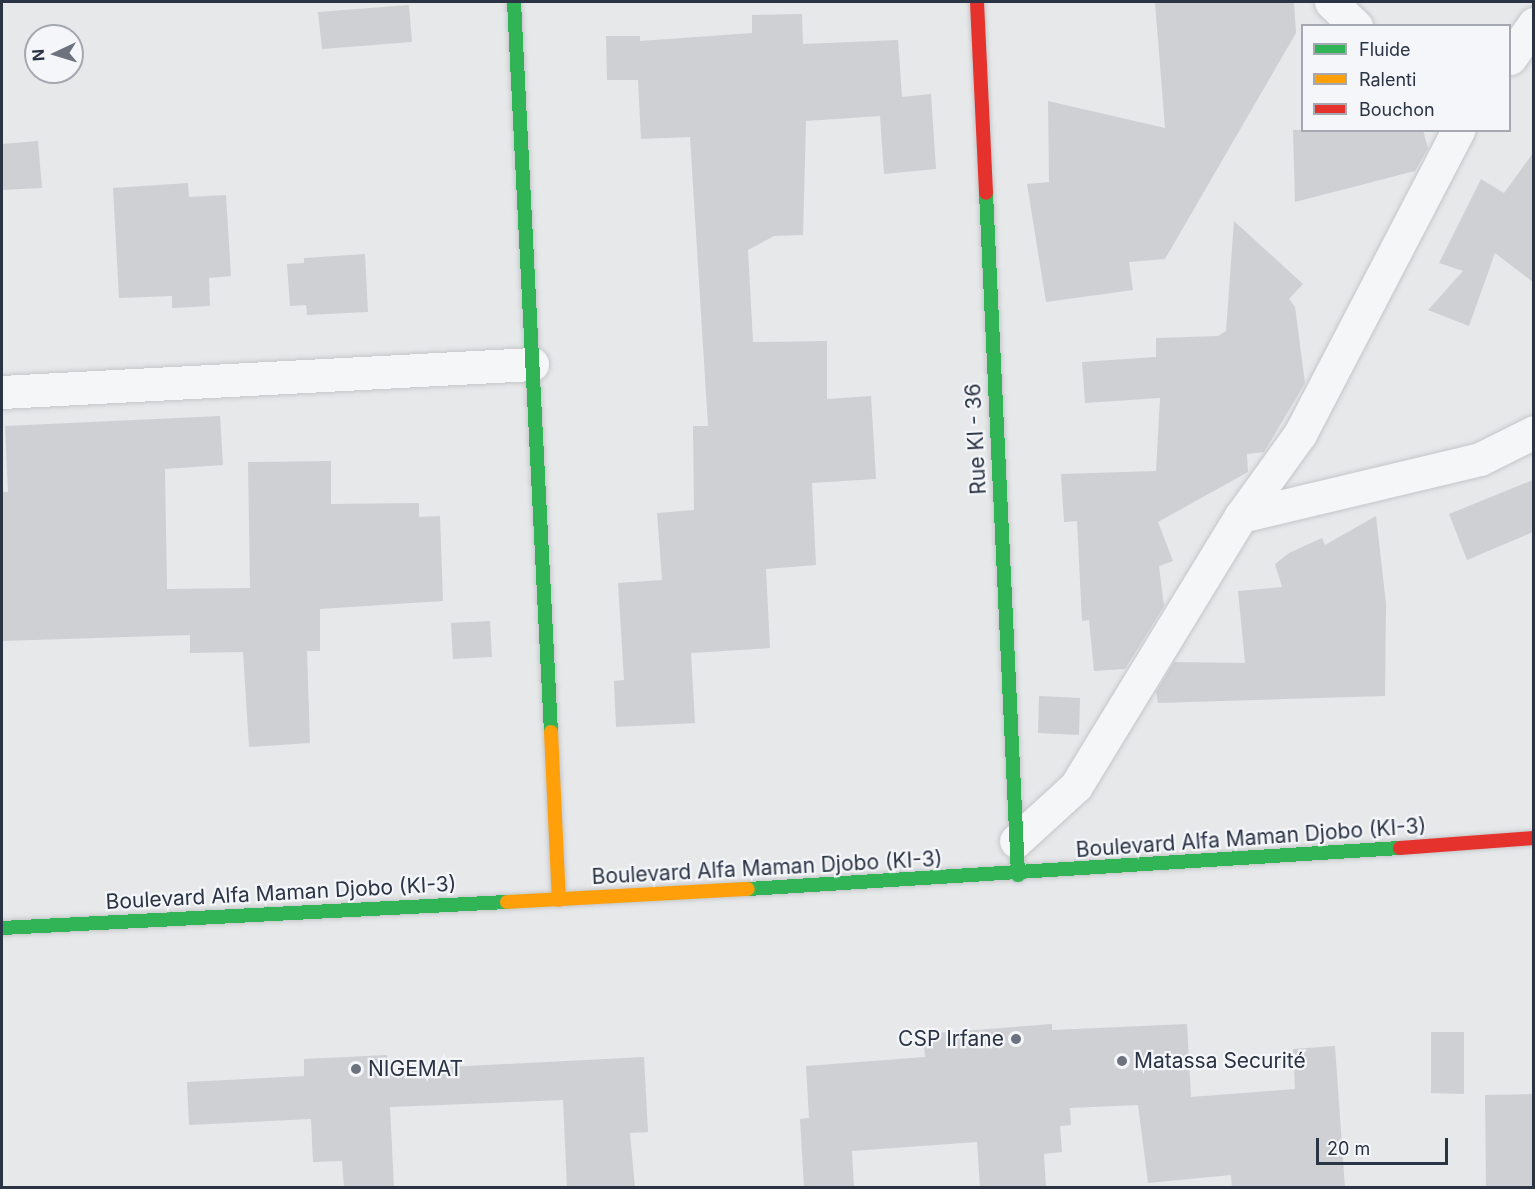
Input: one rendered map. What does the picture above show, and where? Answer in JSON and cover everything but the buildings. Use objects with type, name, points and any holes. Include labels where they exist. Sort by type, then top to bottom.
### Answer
[{"type":"street","points":[[514,2],[559,900]]},
{"type":"street","name":"Rue KI - 36","points":[[977,2],[1018,876]]},
{"type":"street","points":[[1331,2],[1354,24]]},
{"type":"street","points":[[1511,55],[1533,24]]},
{"type":"street","points":[[1016,841],[1076,786],[1241,516],[1338,369],[1377,279],[1457,132]]},
{"type":"street","points":[[2,393],[532,364]]},
{"type":"street","points":[[1241,516],[1480,459],[1533,432]]},
{"type":"street","name":"Boulevard Alfa Maman Djobo (KI-3)","points":[[2,928],[1018,876],[1533,838]]},
{"type":"traffic: fast","points":[[514,2],[551,732]]},
{"type":"traffic: fast","points":[[986,193],[1018,875]]},
{"type":"traffic: fast","points":[[748,889],[1400,848]]},
{"type":"traffic: fast","points":[[2,928],[507,902]]},
{"type":"traffic: slow","points":[[551,732],[559,900]]},
{"type":"traffic: slow","points":[[507,902],[748,889]]},
{"type":"traffic: jam","points":[[977,2],[986,193]]},
{"type":"traffic: jam","points":[[1400,848],[1534,838]]},
{"type":"place","name":"CSP Irfane","points":[[1016,1039]]},
{"type":"place","name":"Matassa Securité","points":[[1122,1061]]},
{"type":"place","name":"NIGEMAT","points":[[356,1069]]}]
